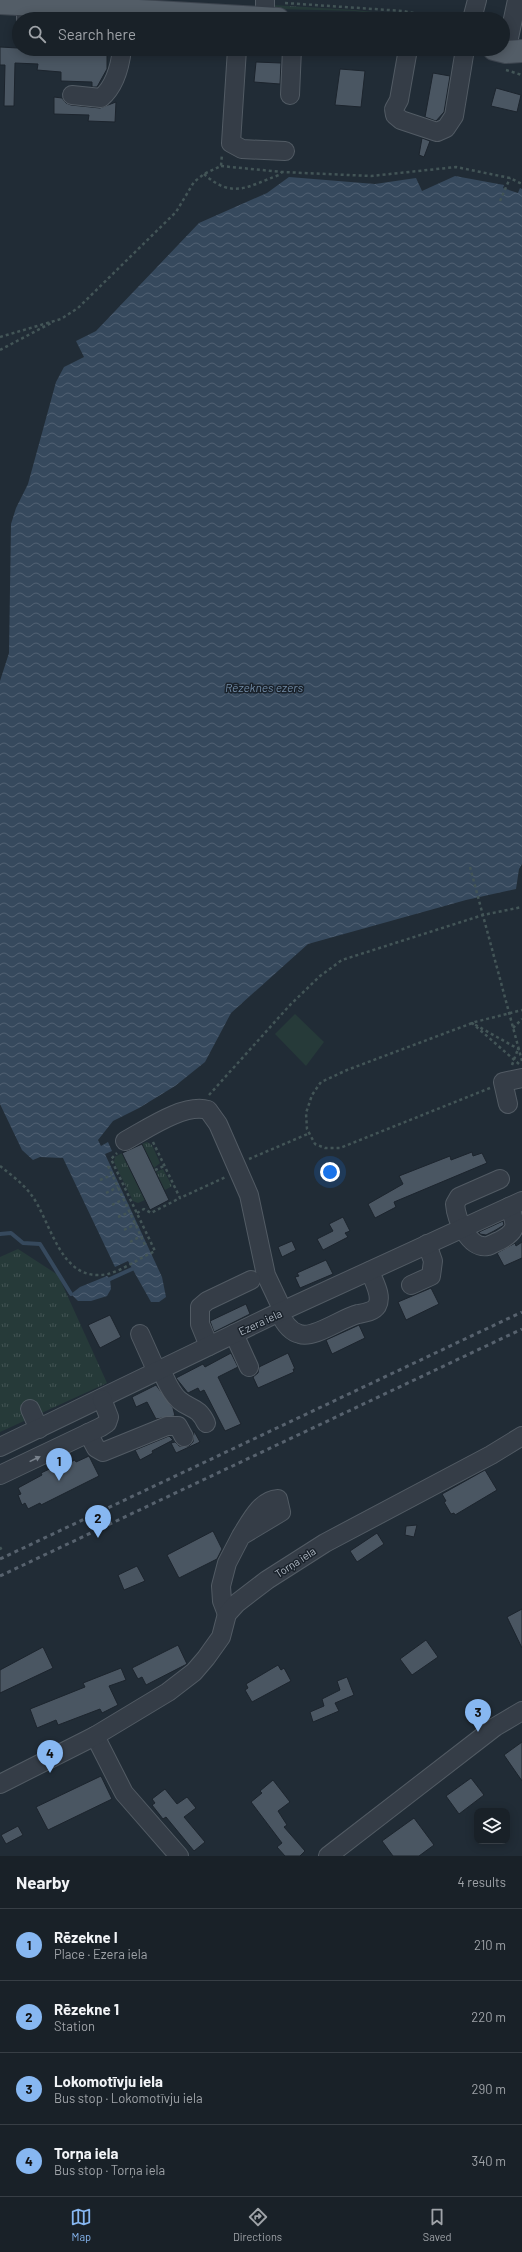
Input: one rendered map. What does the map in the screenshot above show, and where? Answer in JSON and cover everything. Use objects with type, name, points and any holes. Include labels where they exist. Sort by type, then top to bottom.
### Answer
[{"type":"main road","points":[[0,3],[34,7],[144,12]]},
{"type":"street","points":[[474,12],[477,0]]},
{"type":"street","points":[[511,54],[517,0]]},
{"type":"street","points":[[72,95],[101,98],[108,92],[118,71],[121,56]]},
{"type":"street","points":[[237,56],[231,143],[242,149],[285,151]]},
{"type":"street","points":[[290,95],[292,56]]},
{"type":"street","points":[[407,56],[399,100],[394,108],[395,116],[401,120],[437,132],[446,128],[454,116],[464,56]]},
{"type":"street","points":[[508,1104],[503,1082],[522,1078]]},
{"type":"street","points":[[125,1141],[176,1114],[198,1107],[208,1110],[218,1124],[231,1171],[249,1195],[266,1275],[281,1311],[282,1319],[294,1332],[301,1335],[309,1335],[349,1316],[372,1311],[377,1306],[378,1292],[370,1271]]},
{"type":"street","points":[[500,1178],[459,1198],[455,1204],[455,1209],[463,1228],[471,1239],[479,1245],[487,1246],[510,1235],[513,1231],[516,1204]]},
{"type":"street","name":"Ezera iela","points":[[0,1447],[102,1399],[281,1311],[516,1204]]},
{"type":"street","points":[[411,1285],[431,1276],[433,1261],[427,1244]]},
{"type":"street","points":[[209,1346],[200,1324],[200,1307],[207,1301],[251,1280]]},
{"type":"street","points":[[140,1334],[170,1389],[178,1399],[201,1413],[206,1423]]},
{"type":"street","points":[[234,1334],[249,1367]]},
{"type":"street","points":[[0,1475],[88,1433],[107,1422],[109,1417],[102,1399]]},
{"type":"street","points":[[30,1409],[39,1429]]},
{"type":"street","points":[[88,1433],[96,1448],[103,1452],[167,1426],[178,1426],[184,1437]]},
{"type":"street","name":"Torņa iela","points":[[227,1614],[237,1603],[267,1580],[325,1543],[491,1455],[522,1436]]},
{"type":"street","points":[[0,1784],[95,1736],[168,1692],[194,1672],[221,1637],[227,1614],[222,1601],[221,1586],[227,1563],[241,1536]]},
{"type":"street","points":[[328,1856],[495,1727],[522,1711]]},
{"type":"street","points":[[95,1736],[124,1792],[179,1856]]},
{"type":"path","points":[[268,10],[408,12]]},
{"type":"path","points":[[221,166],[222,150]]},
{"type":"path","points":[[0,350],[78,308],[176,212],[194,182],[204,174],[221,166],[282,172],[371,176],[456,167],[510,178],[522,184]]},
{"type":"path","points":[[204,174],[223,186],[238,190],[279,175],[282,172]]},
{"type":"path","points":[[500,201],[510,178]]},
{"type":"path","points":[[0,337],[61,318]]},
{"type":"path","points":[[470,867],[522,1061]]},
{"type":"path","points":[[198,1107],[290,1005],[320,976],[342,960],[483,916],[522,907]]},
{"type":"path","points":[[496,1086],[340,1148],[325,1148],[315,1144],[310,1134],[306,1113],[312,1095],[321,1082],[347,1070],[472,1023],[522,1010]]},
{"type":"path","points":[[513,1028],[522,1019]]},
{"type":"path","points":[[472,1023],[522,1051]]},
{"type":"path","points":[[472,1023],[522,1067]]},
{"type":"path","points":[[136,1213],[144,1210],[151,1214],[231,1171],[310,1134]]},
{"type":"path","points":[[150,1136],[180,1198]]},
{"type":"path","points":[[0,1166],[30,1193],[39,1208],[60,1253],[71,1266],[85,1272],[108,1274],[155,1251],[111,1159]]},
{"type":"path","points":[[108,1166],[145,1245]]},
{"type":"path","points":[[155,1170],[164,1166]]},
{"type":"path","points":[[100,1180],[112,1174]]},
{"type":"path","points":[[106,1193],[118,1187]]},
{"type":"path","points":[[112,1205],[124,1200]]},
{"type":"path","points":[[118,1217],[130,1212]]},
{"type":"path","points":[[124,1230],[136,1224]]},
{"type":"path","points":[[130,1242],[141,1236]]},
{"type":"path","points":[[0,1547],[2,1551]]},
{"type":"green space","points":[[272,5],[373,12],[355,11],[278,9]]},
{"type":"green space","points":[[295,1014],[324,1042],[306,1066],[275,1034]]},
{"type":"green space","points":[[147,1142],[152,1145],[160,1163],[154,1168],[142,1144]]},
{"type":"green space","points":[[122,1153],[145,1200],[138,1203],[133,1201],[114,1162],[115,1157]]},
{"type":"green space","points":[[163,1169],[172,1186],[165,1190],[156,1172]]},
{"type":"green space","points":[[18,1249],[58,1275],[107,1383],[0,1432],[0,1257]]},
{"type":"water","name":"Rēzeknes ezers","points":[[455,176],[504,185],[503,188],[518,193],[520,188],[522,189],[522,864],[519,869],[516,889],[466,900],[308,944],[231,1013],[205,1062],[175,1086],[139,1108],[113,1121],[98,1140],[101,1146],[108,1142],[112,1151],[105,1154],[162,1277],[166,1297],[159,1302],[151,1302],[128,1261],[115,1267],[63,1158],[40,1157],[33,1160],[22,1150],[0,1104],[0,681],[9,653],[11,524],[16,508],[28,484],[56,382],[64,367],[84,357],[76,341],[96,331],[199,223],[267,193],[289,177],[375,184],[416,178],[422,191]]},
{"type":"water","points":[[107,1276],[110,1279],[111,1289],[107,1296],[91,1301],[78,1301],[71,1294],[80,1287]]},
{"type":"building","points":[[0,47],[12,48],[12,56],[107,56],[107,69],[97,87],[92,87],[92,82],[61,81],[61,72],[37,70],[38,64],[15,63],[14,106],[4,106],[5,65],[0,65]]},
{"type":"building","points":[[256,62],[281,63],[280,84],[254,82]]},
{"type":"building","points":[[340,69],[365,71],[361,107],[335,105]]},
{"type":"building","points":[[433,73],[450,76],[444,112],[436,121],[425,117]]},
{"type":"building","points":[[496,88],[521,95],[517,112],[491,106]]},
{"type":"building","points":[[54,97],[62,98],[66,103],[71,105],[100,108],[116,102],[115,122],[88,121],[89,115],[54,114]]},
{"type":"building","points":[[422,138],[430,141],[424,157],[419,155]]},
{"type":"building","points":[[142,1144],[169,1200],[150,1210],[122,1153]]},
{"type":"building","points":[[472,1152],[473,1156],[482,1153],[487,1163],[394,1202],[396,1207],[375,1218],[368,1204],[403,1184],[399,1176],[450,1156],[451,1160]]},
{"type":"building","points":[[343,1217],[350,1231],[345,1233],[348,1237],[323,1250],[317,1239],[333,1231],[329,1224]]},
{"type":"building","points":[[503,1221],[504,1225],[494,1231],[486,1235],[480,1234],[479,1232]]},
{"type":"building","points":[[292,1241],[296,1250],[282,1257],[278,1247]]},
{"type":"building","points":[[522,1242],[522,1258],[504,1266],[497,1253],[515,1243],[516,1246]]},
{"type":"building","points":[[326,1260],[333,1274],[300,1288],[295,1277],[299,1276],[297,1273]]},
{"type":"building","points":[[431,1288],[439,1304],[406,1320],[398,1302]]},
{"type":"building","points":[[246,1304],[250,1314],[214,1332],[210,1321]]},
{"type":"building","points":[[110,1315],[121,1337],[100,1348],[88,1325]]},
{"type":"building","points":[[359,1325],[365,1338],[332,1354],[326,1340]]},
{"type":"building","points":[[231,1353],[238,1367],[218,1377],[241,1424],[225,1431],[204,1390],[200,1392],[198,1388],[188,1393],[176,1378],[203,1364],[205,1367]]},
{"type":"building","points":[[288,1353],[295,1369],[293,1369],[294,1372],[258,1388],[253,1377],[258,1373],[259,1367]]},
{"type":"building","points":[[156,1385],[173,1408],[175,1416],[156,1419],[147,1402],[136,1407],[132,1397]]},
{"type":"building","points":[[194,1431],[200,1442],[176,1453],[171,1443],[175,1442],[179,1446],[189,1446],[193,1442]]},
{"type":"building","points":[[169,1436],[173,1440],[152,1451],[153,1453],[140,1460],[135,1450]]},
{"type":"building","points":[[89,1456],[99,1476],[41,1505],[40,1503],[28,1509],[25,1503],[22,1505],[18,1495],[21,1494],[18,1488],[42,1475],[41,1473],[62,1463],[63,1465],[75,1460],[76,1462]]},
{"type":"building","points":[[485,1470],[497,1490],[455,1515],[454,1513],[451,1514],[444,1502],[446,1501],[442,1494]]},
{"type":"building","points":[[417,1525],[414,1537],[405,1535],[406,1526]]},
{"type":"building","points":[[213,1531],[222,1549],[217,1559],[179,1578],[167,1555]]},
{"type":"building","points":[[377,1533],[384,1544],[357,1562],[350,1551]]},
{"type":"building","points":[[137,1566],[145,1581],[124,1590],[118,1575]]},
{"type":"building","points":[[522,1609],[522,1648],[507,1617]]},
{"type":"building","points":[[426,1640],[438,1657],[412,1675],[400,1659]]},
{"type":"building","points":[[178,1645],[187,1664],[146,1685],[142,1677],[138,1679],[132,1668]]},
{"type":"building","points":[[43,1647],[53,1668],[0,1693],[0,1670]]},
{"type":"building","points":[[278,1665],[281,1670],[284,1668],[291,1681],[252,1702],[245,1690],[248,1688],[246,1684]]},
{"type":"building","points":[[121,1668],[126,1680],[109,1686],[118,1705],[102,1713],[100,1709],[58,1725],[56,1720],[37,1728],[30,1709],[85,1687],[83,1683]]},
{"type":"building","points":[[347,1677],[354,1695],[335,1703],[339,1711],[313,1722],[310,1712],[324,1706],[322,1699],[340,1690],[337,1681]]},
{"type":"building","points":[[522,1742],[522,1781],[504,1755]]},
{"type":"building","points":[[101,1776],[112,1799],[48,1830],[36,1807]]},
{"type":"building","points":[[471,1778],[484,1795],[459,1814],[446,1796]]},
{"type":"building","points":[[273,1780],[290,1802],[278,1811],[287,1825],[284,1827],[305,1851],[300,1856],[285,1856],[277,1847],[282,1843],[251,1802],[262,1793],[260,1791]]},
{"type":"building","points":[[165,1789],[177,1804],[187,1797],[196,1808],[184,1817],[205,1842],[194,1851],[166,1817],[163,1819],[152,1805],[155,1803],[152,1799]]},
{"type":"building","points":[[414,1818],[434,1845],[419,1856],[393,1856],[382,1841]]},
{"type":"building","points":[[18,1826],[23,1835],[6,1844],[1,1835]]},
{"type":"waterway","points":[[0,1234],[11,1233],[23,1243],[40,1244],[71,1294]]},
{"type":"waterway","points":[[110,1279],[132,1269]]},
{"type":"railway","points":[[0,1559],[522,1312]]},
{"type":"railway","points":[[0,1576],[522,1329]]},
{"type":"place","name":"Rēzekne I","points":[[59,1481]]},
{"type":"place","name":"Rēzekne 1","points":[[98,1538]]},
{"type":"place","name":"Lokomotīvju iela","points":[[478,1732]]},
{"type":"place","name":"Torņa iela","points":[[50,1773]]}]
